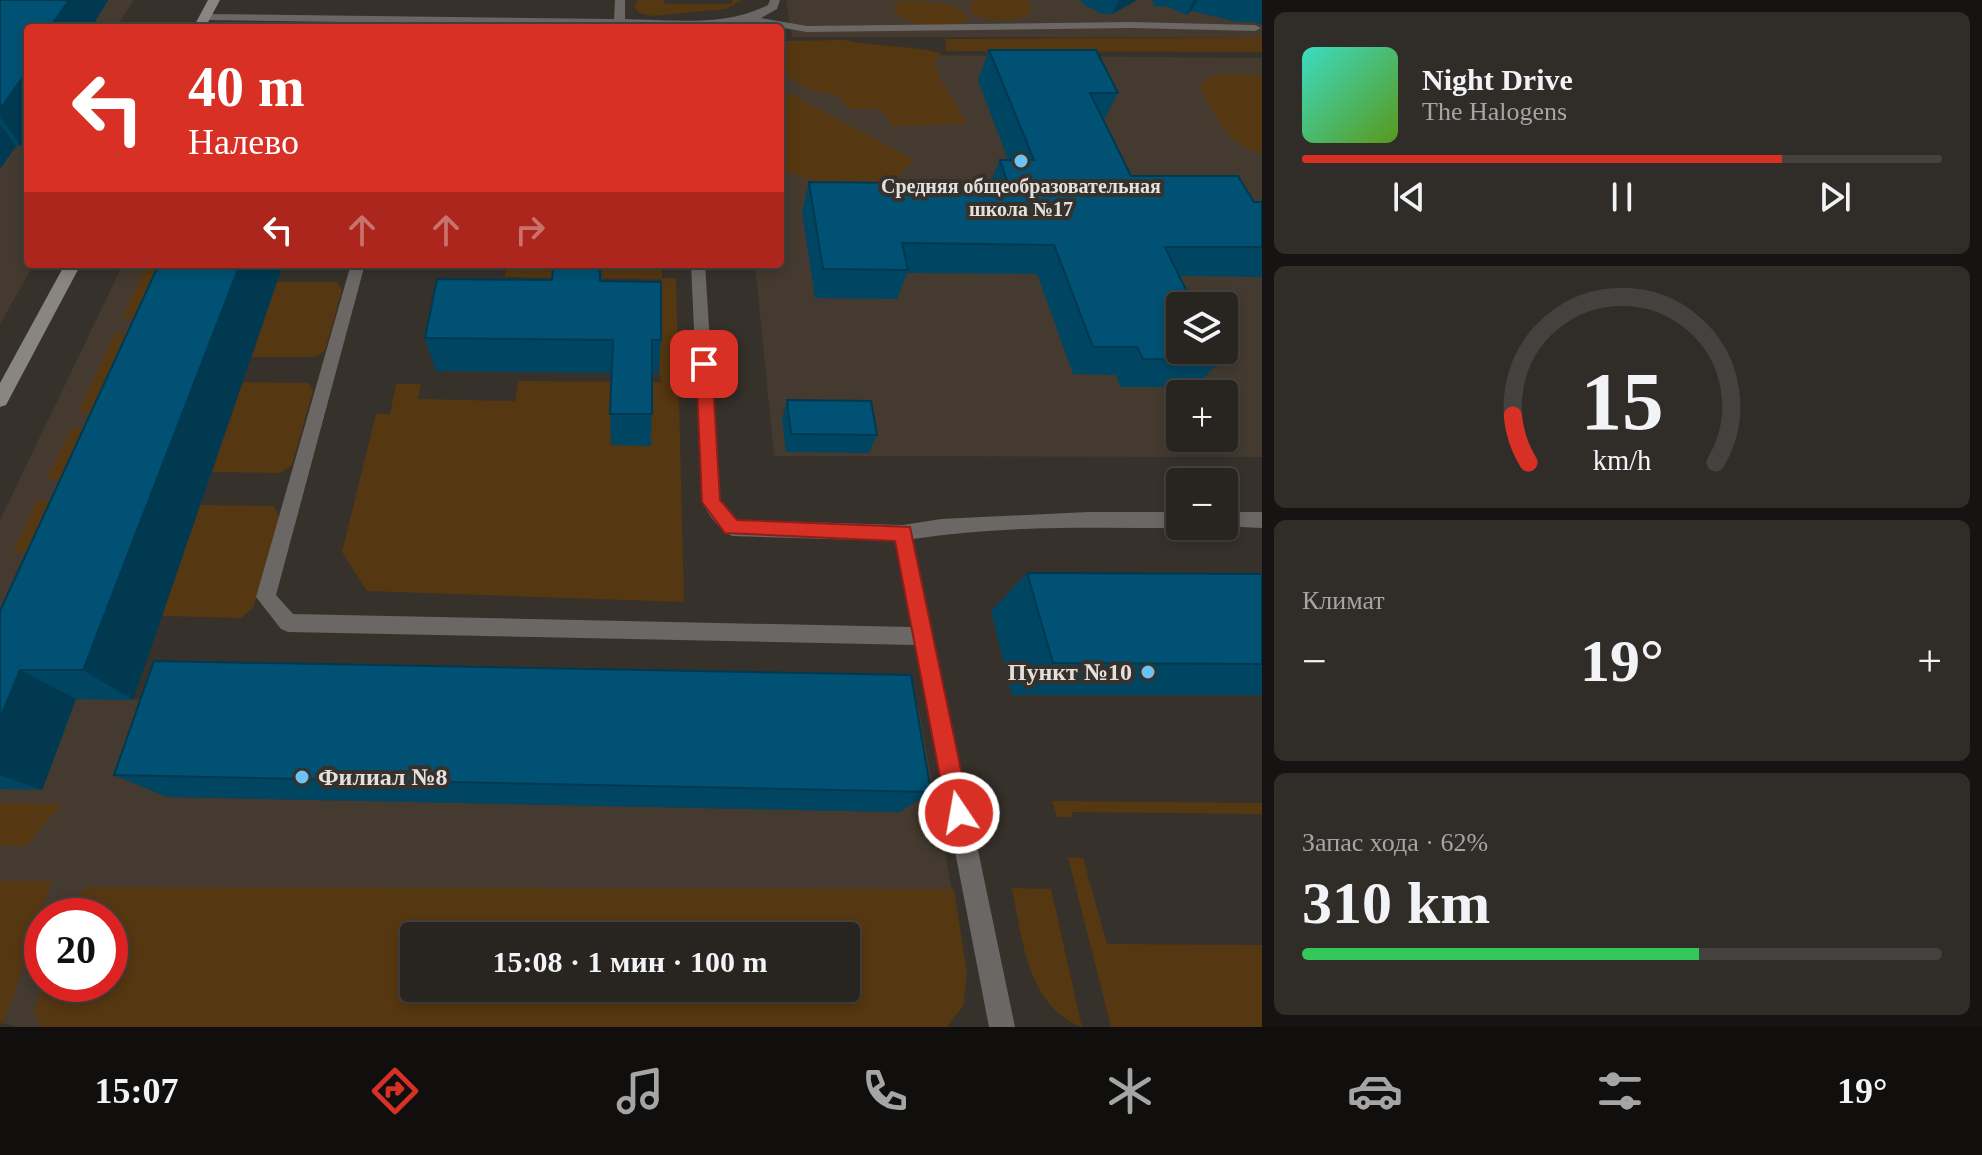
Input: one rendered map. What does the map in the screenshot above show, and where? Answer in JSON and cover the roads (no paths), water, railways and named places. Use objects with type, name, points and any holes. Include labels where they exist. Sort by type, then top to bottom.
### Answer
[{"type":"main road","points":[[202,22],[214,0]]},
{"type":"main road","points":[[0,400],[71,268]]},
{"type":"lane","points":[[619,22],[620,0]]},
{"type":"lane","points":[[749,19],[773,7],[775,0]]},
{"type":"lane","points":[[202,22],[712,24],[749,19],[778,24]]},
{"type":"lane","points":[[784,25],[807,29],[1132,25],[1255,28]]},
{"type":"lane","points":[[357,268],[266,597],[288,623],[923,636]]},
{"type":"lane","points":[[698,268],[711,502],[732,528],[903,533],[941,527],[1088,520],[1166,520]]},
{"type":"lane","points":[[1238,520],[1262,520]]},
{"type":"lane","points":[[903,533],[1002,1027]]},
{"type":"place","name":"Средняя общеобразовательная школа №17","points":[[1021,161]]},
{"type":"place","name":"Пункт №10","points":[[1148,672]]},
{"type":"place","name":"Филиал №8","points":[[302,777]]}]
